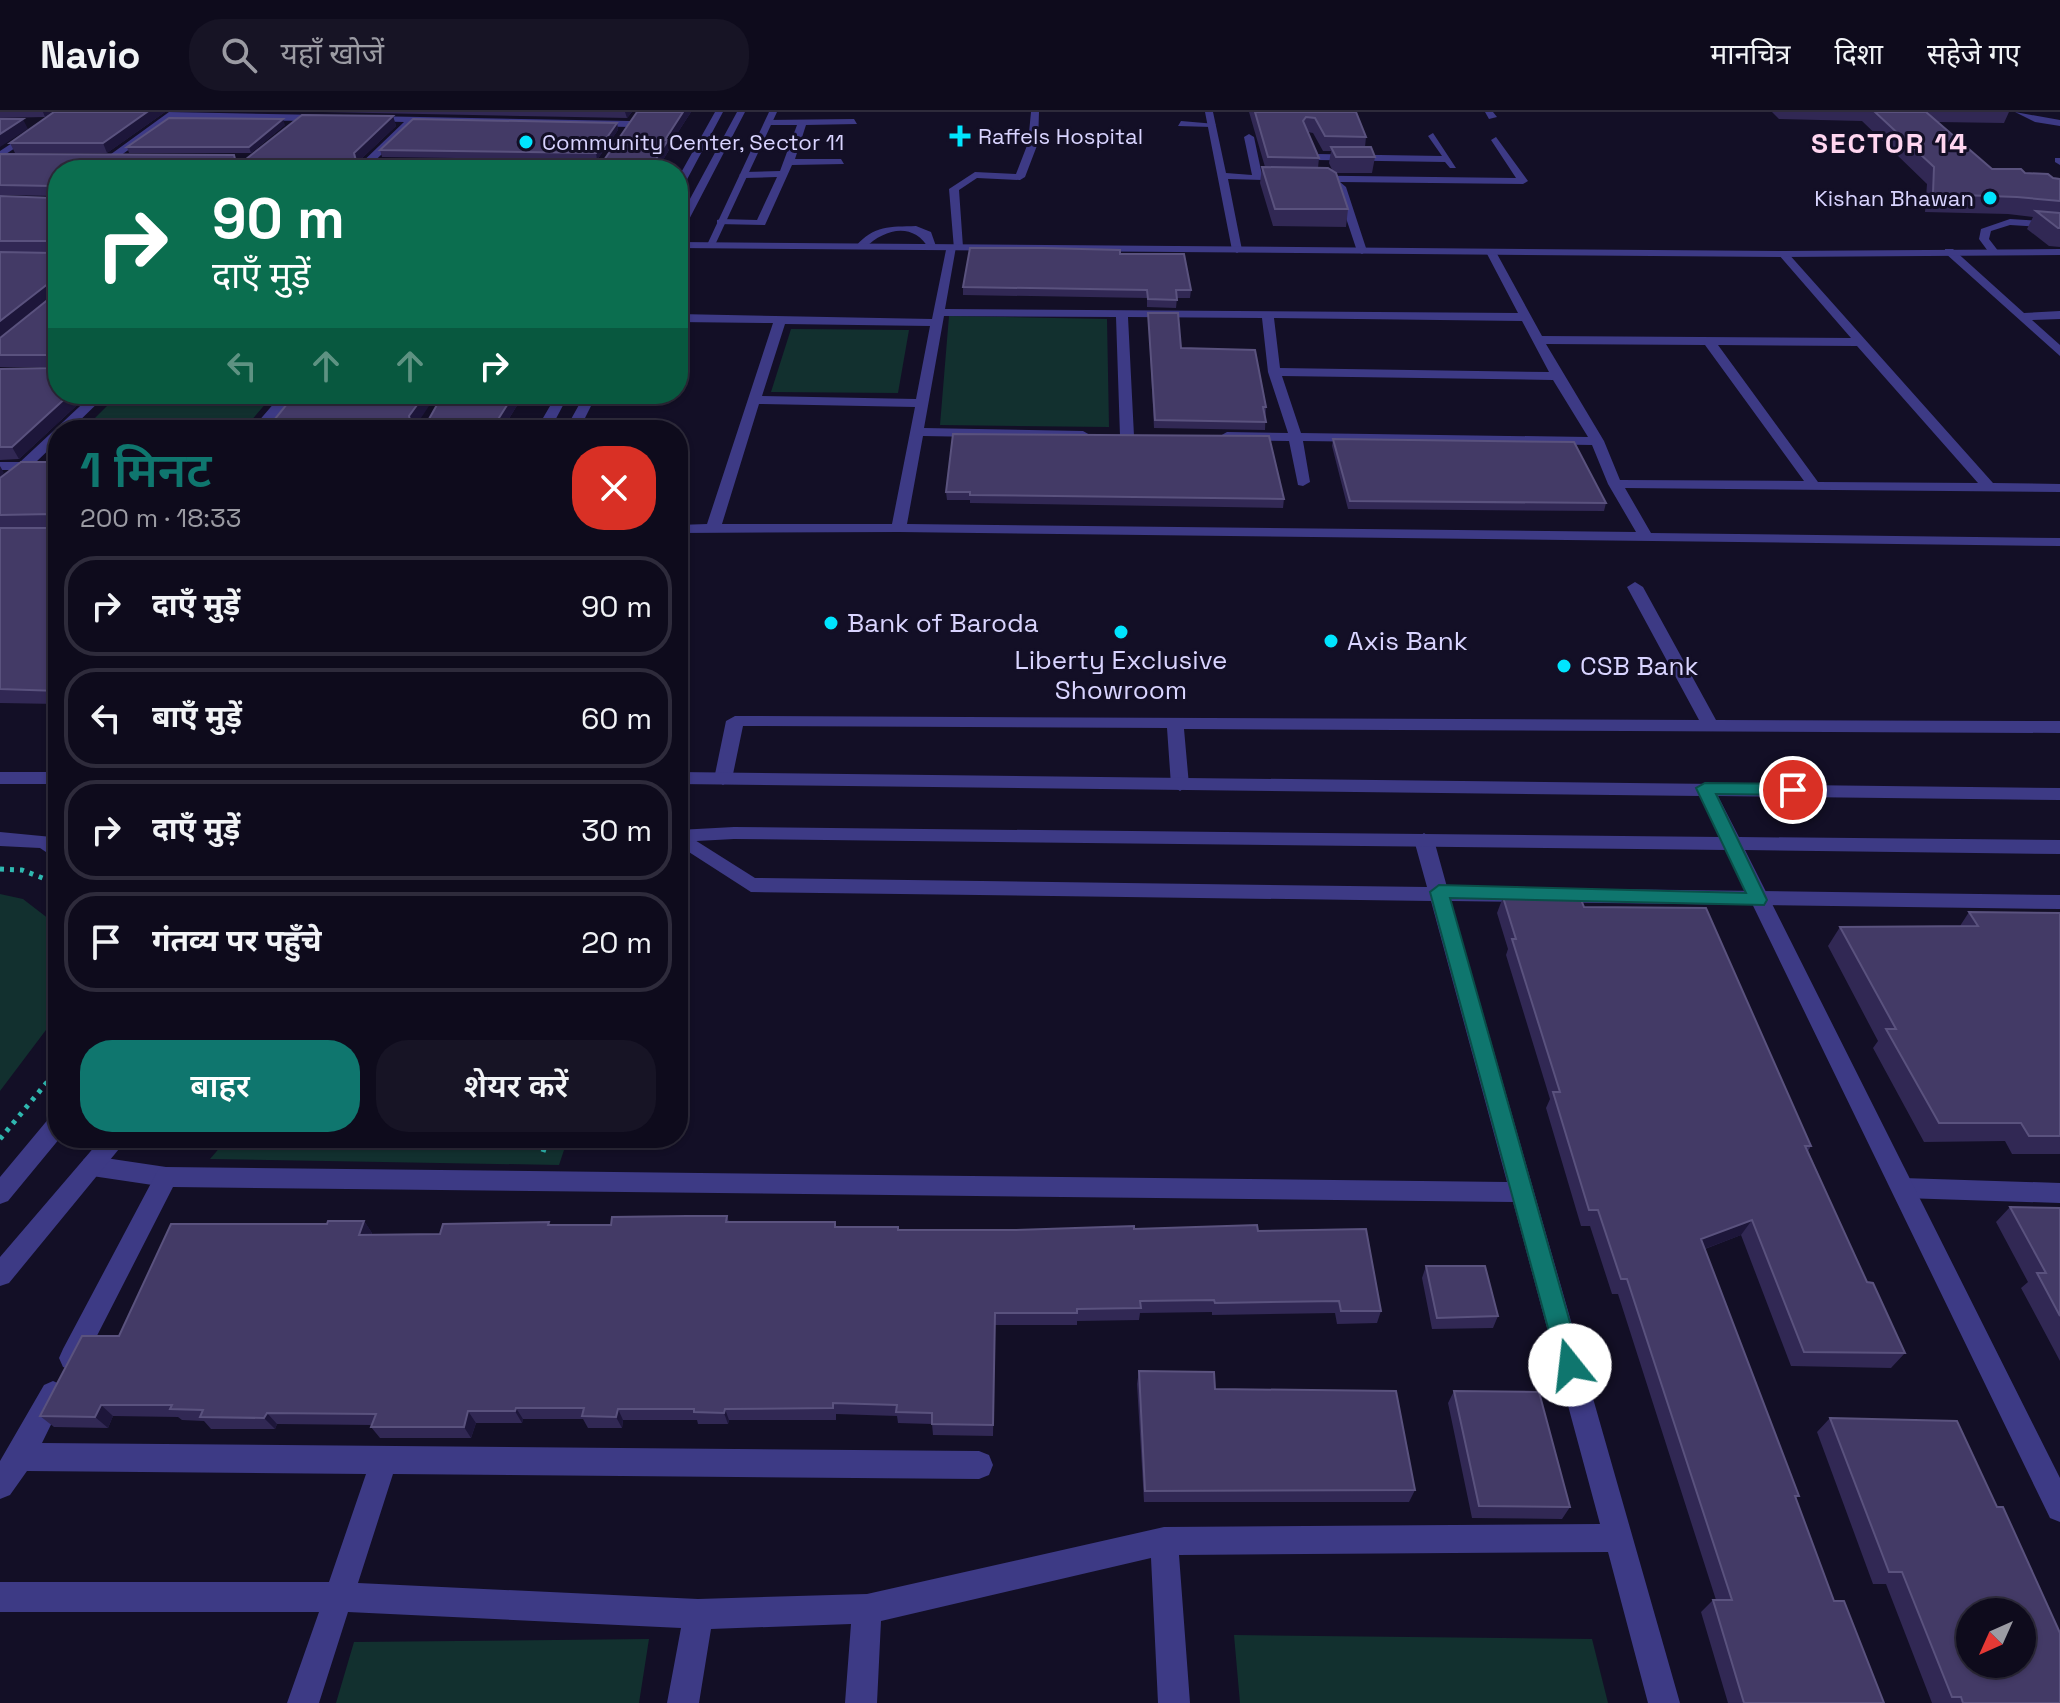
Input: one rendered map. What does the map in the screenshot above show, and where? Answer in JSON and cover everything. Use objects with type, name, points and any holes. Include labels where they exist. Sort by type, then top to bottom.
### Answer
[{"type":"street","points":[[0,157],[65,112]]},
{"type":"street","points":[[521,120],[529,112]]},
{"type":"street","points":[[624,134],[639,112]]},
{"type":"street","points":[[688,169],[719,112]]},
{"type":"street","points":[[688,212],[741,112]]},
{"type":"street","points":[[772,115],[784,112]]},
{"type":"street","points":[[899,528],[920,403],[955,247],[954,189],[975,175],[1020,177],[1033,143],[1035,112]]},
{"type":"street","points":[[1209,112],[1237,250]]},
{"type":"street","points":[[2019,112],[2038,120],[2060,123]]},
{"type":"street","points":[[110,159],[172,114],[334,119]]},
{"type":"street","points":[[772,115],[802,122],[854,122]]},
{"type":"street","points":[[710,245],[772,115]]},
{"type":"street","points":[[291,128],[303,118]]},
{"type":"street","points":[[350,119],[631,124]]},
{"type":"street","points":[[369,160],[412,120]]},
{"type":"street","points":[[721,222],[761,223],[789,162],[802,122]]},
{"type":"street","points":[[32,123],[47,123]]},
{"type":"street","points":[[1181,124],[1211,124]]},
{"type":"street","points":[[1433,136],[1461,180]]},
{"type":"street","points":[[1249,137],[1258,178]]},
{"type":"street","points":[[1222,176],[1523,181],[1496,140]]},
{"type":"street","points":[[1362,251],[1341,187],[1329,179],[1315,152],[1448,159]]},
{"type":"street","points":[[0,157],[16,159]]},
{"type":"street","points":[[94,159],[124,159]]},
{"type":"street","points":[[789,162],[841,162]]},
{"type":"street","points":[[744,175],[783,174]]},
{"type":"street","points":[[1994,252],[1984,239],[1986,229],[2010,222],[2060,225]]},
{"type":"street","points":[[861,246],[882,230],[916,229],[927,234],[933,247]]},
{"type":"street","points":[[688,245],[1783,254],[2060,252]]},
{"type":"street","points":[[1949,251],[2060,352]]},
{"type":"street","points":[[1491,252],[1557,376],[1597,441],[1615,484],[1646,537]]},
{"type":"street","points":[[1783,254],[1989,487]]},
{"type":"street","points":[[0,347],[48,310]]},
{"type":"street","points":[[1122,313],[1127,436]]},
{"type":"street","points":[[688,318],[780,320],[1122,313],[1526,317]]},
{"type":"street","points":[[1268,315],[1274,372],[1295,435],[1303,482]]},
{"type":"street","points":[[2021,317],[2060,315]]},
{"type":"street","points":[[713,528],[780,320]]},
{"type":"street","points":[[1539,340],[1861,342]]},
{"type":"street","points":[[1709,341],[1814,486]]},
{"type":"street","points":[[1274,372],[1557,376]]},
{"type":"street","points":[[754,400],[920,403]]},
{"type":"street","points":[[73,420],[90,404]]},
{"type":"street","points":[[267,420],[280,404]]},
{"type":"street","points":[[915,432],[1142,436]]},
{"type":"street","points":[[1219,436],[1597,441]]},
{"type":"street","points":[[0,489],[48,443]]},
{"type":"street","points":[[0,466],[48,467]]},
{"type":"street","points":[[1615,484],[2060,488]]},
{"type":"street","points":[[688,529],[899,528],[2060,542]]},
{"type":"street","points":[[1635,587],[1711,726]]},
{"type":"street","points":[[723,779],[735,721],[2060,727]]},
{"type":"street","points":[[1175,723],[1180,785]]},
{"type":"street","points":[[0,778],[48,778]]},
{"type":"street","points":[[688,778],[2060,794]]},
{"type":"street","points":[[1705,788],[2060,1508]]},
{"type":"street","points":[[688,836],[734,833],[2060,847]]},
{"type":"street","points":[[0,839],[48,845]]},
{"type":"street","points":[[1424,840],[1664,1703]]},
{"type":"street","points":[[688,842],[751,885],[2060,902]]},
{"type":"street","points":[[0,1194],[48,1136]]},
{"type":"street","points":[[0,1275],[107,1148]]},
{"type":"street","points":[[92,1166],[166,1177],[1522,1192]]},
{"type":"street","points":[[0,1485],[20,1457],[166,1177]]},
{"type":"street","points":[[1903,1188],[2060,1193]]},
{"type":"street","points":[[20,1457],[979,1465]]},
{"type":"street","points":[[303,1703],[384,1460]]},
{"type":"street","points":[[0,1597],[338,1597],[698,1614],[867,1609],[1164,1541],[1618,1538]]},
{"type":"street","points":[[1164,1541],[1174,1703]]},
{"type":"street","points":[[861,1703],[867,1609]]},
{"type":"street","points":[[683,1703],[698,1614]]},
{"type":"path","points":[[0,869],[22,870],[48,880]]},
{"type":"path","points":[[0,1139],[48,1081]]},
{"type":"green space","points":[[949,316],[1107,319],[1109,427],[940,425]]},
{"type":"green space","points":[[791,329],[909,330],[898,393],[771,392]]},
{"type":"green space","points":[[109,404],[265,404],[252,420],[93,420]]},
{"type":"green space","points":[[0,894],[23,899],[48,918],[48,1027],[0,1091]]},
{"type":"green space","points":[[219,1148],[565,1148],[559,1165],[210,1159]]},
{"type":"green space","points":[[1234,1635],[1592,1639],[1608,1703],[1240,1703]]},
{"type":"green space","points":[[649,1639],[639,1703],[336,1703],[354,1642]]},
{"type":"building","points":[[54,112],[147,112],[103,143],[10,143]]},
{"type":"building","points":[[637,112],[683,112],[655,160],[604,160]]},
{"type":"building","points":[[1255,112],[1356,112],[1366,137],[1325,136],[1315,118],[1306,117],[1303,121],[1319,158],[1268,157]]},
{"type":"building","points":[[1875,112],[1926,112],[1992,169],[2021,169],[2025,173],[2048,174],[2060,179],[2060,201],[1933,194],[1934,167]]},
{"type":"building","points":[[302,115],[393,116],[354,153],[356,160],[245,160]]},
{"type":"building","points":[[169,118],[283,119],[249,147],[127,147]]},
{"type":"building","points":[[0,119],[23,119],[0,134]]},
{"type":"building","points":[[413,119],[617,123],[596,153],[380,150]]},
{"type":"building","points":[[1331,147],[1371,147],[1375,157],[1336,157]]},
{"type":"building","points":[[0,154],[234,155],[235,159],[48,160],[48,186],[0,185]]},
{"type":"building","points":[[1262,167],[1328,168],[1336,173],[1348,209],[1275,209]]},
{"type":"building","points":[[0,196],[48,198],[48,241],[0,241]]},
{"type":"building","points":[[2036,211],[2060,213],[2060,228],[2058,228]]},
{"type":"building","points":[[970,248],[1184,254],[1191,290],[1176,290],[1177,300],[1148,299],[1147,290],[963,287]]},
{"type":"building","points":[[0,252],[48,253],[48,284],[0,321]]},
{"type":"building","points":[[48,300],[48,355],[0,355],[0,338]]},
{"type":"building","points":[[1148,313],[1178,313],[1181,348],[1255,350],[1266,422],[1155,420]]},
{"type":"building","points":[[48,368],[48,404],[59,404],[12,447],[0,447],[0,369]]},
{"type":"building","points":[[287,404],[418,404],[409,416],[410,420],[274,420]]},
{"type":"building","points":[[437,404],[508,404],[498,420],[410,420],[429,419]]},
{"type":"building","points":[[953,434],[1269,436],[1284,499],[970,495],[970,492],[946,492]]},
{"type":"building","points":[[1333,439],[1574,442],[1606,503],[1350,501]]},
{"type":"building","points":[[21,462],[48,462],[48,514],[0,515],[0,478]]},
{"type":"building","points":[[0,528],[48,528],[48,691],[0,689]]},
{"type":"building","points":[[1503,897],[1580,897],[1584,907],[1706,908],[1811,1146],[1805,1146],[1867,1282],[1873,1283],[1905,1353],[1804,1352],[1752,1220],[1701,1239],[1799,1496],[1795,1496],[1834,1601],[1844,1601],[1884,1703],[1744,1703],[1713,1600],[1732,1600],[1627,1279],[1621,1279],[1598,1210],[1589,1210],[1553,1092],[1560,1092],[1512,939],[1516,939]]},
{"type":"building","points":[[1969,912],[2060,913],[2060,1136],[2029,1136],[2021,1123],[1939,1123],[1886,1029],[1896,1029],[1840,927],[1978,926]]},
{"type":"building","points":[[2010,1207],[2060,1208],[2060,1316],[2037,1273],[2046,1273]]},
{"type":"building","points":[[727,1216],[726,1222],[835,1222],[835,1227],[898,1227],[898,1230],[1257,1225],[1258,1231],[1366,1229],[1381,1311],[1341,1311],[1339,1301],[1215,1303],[1214,1300],[1140,1301],[1141,1308],[1077,1309],[1077,1313],[995,1313],[993,1425],[932,1424],[932,1413],[896,1412],[897,1405],[833,1403],[833,1408],[725,1409],[724,1413],[694,1412],[694,1409],[618,1409],[616,1417],[582,1416],[584,1408],[468,1411],[464,1427],[371,1427],[376,1414],[267,1413],[264,1418],[200,1417],[203,1410],[170,1409],[172,1405],[101,1405],[95,1417],[40,1416],[82,1336],[119,1336],[171,1224],[327,1224],[328,1221],[364,1221],[359,1235],[440,1234],[443,1224],[549,1222],[548,1225],[611,1225],[612,1217]]},
{"type":"building","points":[[1426,1266],[1485,1266],[1498,1316],[1437,1318]]},
{"type":"building","points":[[1139,1371],[1214,1372],[1215,1389],[1396,1391],[1415,1490],[1145,1491]]},
{"type":"building","points":[[1454,1391],[1539,1392],[1570,1507],[1479,1506]]},
{"type":"building","points":[[1830,1418],[1957,1421],[1997,1507],[2003,1507],[2060,1633],[2060,1703],[1963,1703],[1961,1697],[1952,1697],[1902,1572],[1889,1572]]},
{"type":"place","name":"Raffels Hospital","points":[[960,136]]},
{"type":"place","name":"Community Center, Sector 11","points":[[526,142]]},
{"type":"place","name":"Kishan Bhawan","points":[[1990,198]]},
{"type":"place","name":"Bank of Baroda","points":[[831,623]]},
{"type":"place","name":"Liberty Exclusive Showroom","points":[[1121,632]]},
{"type":"place","name":"Axis Bank","points":[[1331,641]]},
{"type":"place","name":"CSB Bank","points":[[1564,666]]},
{"type":"district","name":"SECTOR 14","points":[[1890,143]]},
{"type":"route","points":[[1570,1365],[1439,892],[1758,900],[1705,788],[1793,790]]}]
